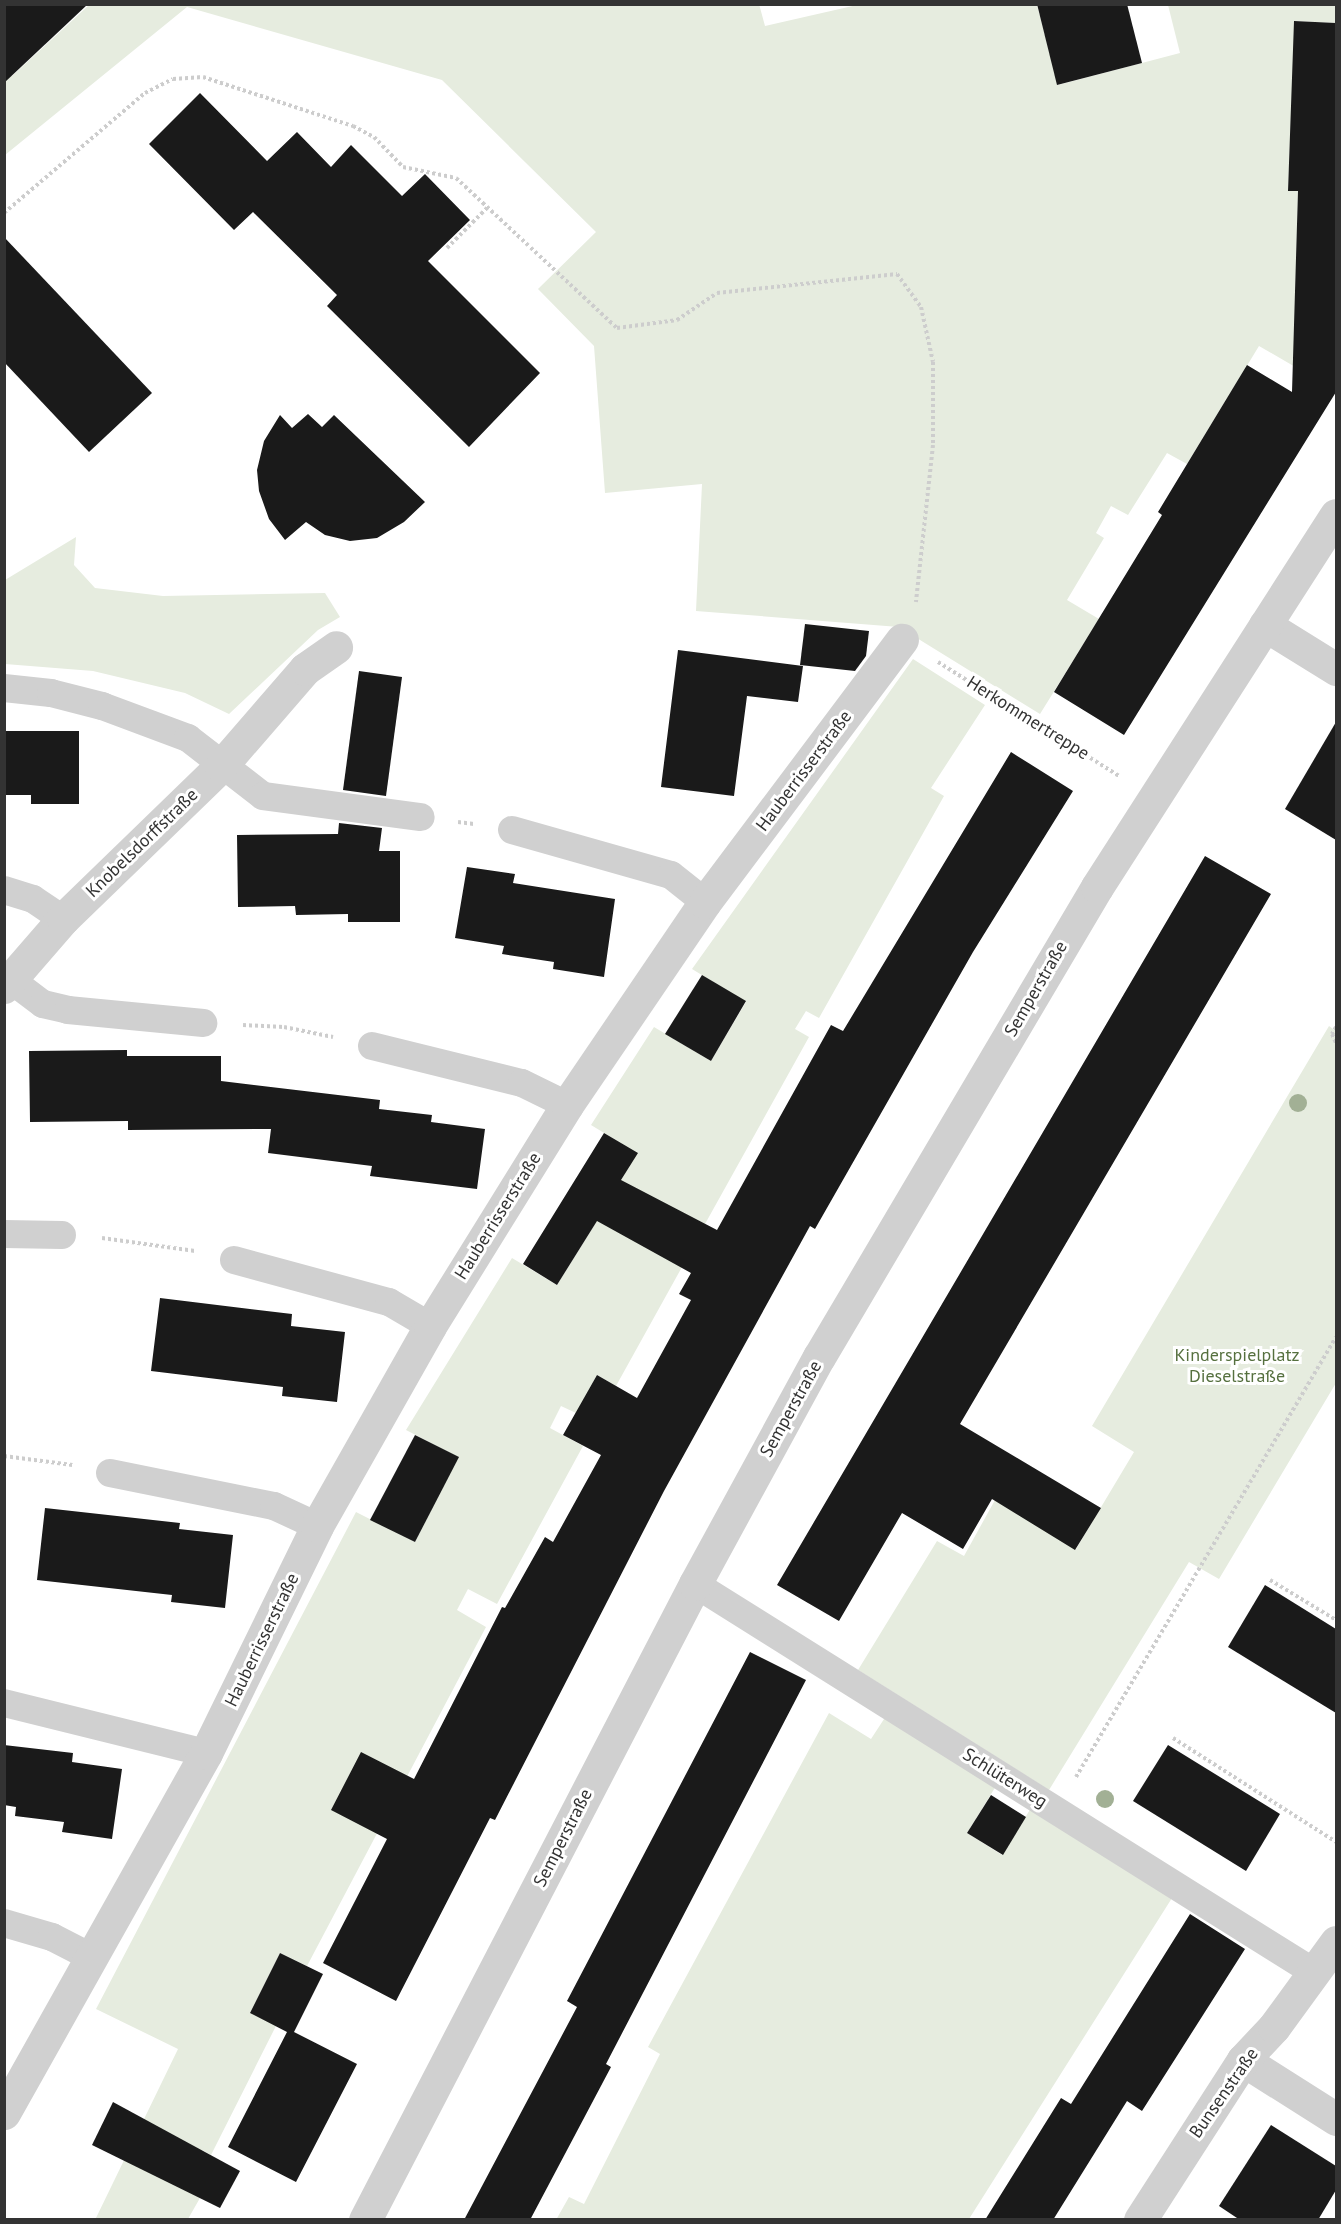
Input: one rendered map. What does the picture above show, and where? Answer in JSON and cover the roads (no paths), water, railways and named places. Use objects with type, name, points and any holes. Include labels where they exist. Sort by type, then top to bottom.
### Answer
[{"type":"street","name":"Semperstraße","points":[[365,2220],[695,1584],[819,1358],[1153,797],[1336,515]]},
{"type":"street","points":[[1265,625],[1336,669]]},
{"type":"street","name":"Hauberrisserstraße","points":[[4,2113],[206,1753],[317,1526],[430,1326],[567,1105],[705,902],[902,640]]},
{"type":"street","name":"Knobelsdorffstraße","points":[[8,984],[63,919],[221,766],[305,669],[336,647]]},
{"type":"street","name":"Bunsenstraße","points":[[1140,2220],[1243,2060],[1315,1973],[1336,1942]]},
{"type":"street","points":[[1243,2060],[1336,2119]]},
{"type":"lane","points":[[4,688],[51,693],[102,706],[188,738],[221,766],[263,796],[422,817]]},
{"type":"lane","points":[[512,830],[671,875],[705,902]]},
{"type":"lane","points":[[4,890],[33,899],[63,919]]},
{"type":"lane","name":"Knobelsdorffstraße","points":[[8,984],[44,1004],[68,1010],[203,1023]]},
{"type":"lane","points":[[372,1046],[522,1083],[567,1105]]},
{"type":"lane","points":[[4,1234],[62,1235]]},
{"type":"lane","points":[[234,1260],[388,1302],[430,1326]]},
{"type":"lane","points":[[110,1473],[274,1506],[317,1526]]},
{"type":"lane","name":"Schlüterweg","points":[[695,1584],[1315,1973]]},
{"type":"lane","points":[[4,1703],[206,1753]]},
{"type":"lane","points":[[4,1923],[52,1937],[93,1958]]},
{"type":"park label","name":"Kinderspielplatz Dieselstraße","points":[[1237,1366]]}]
